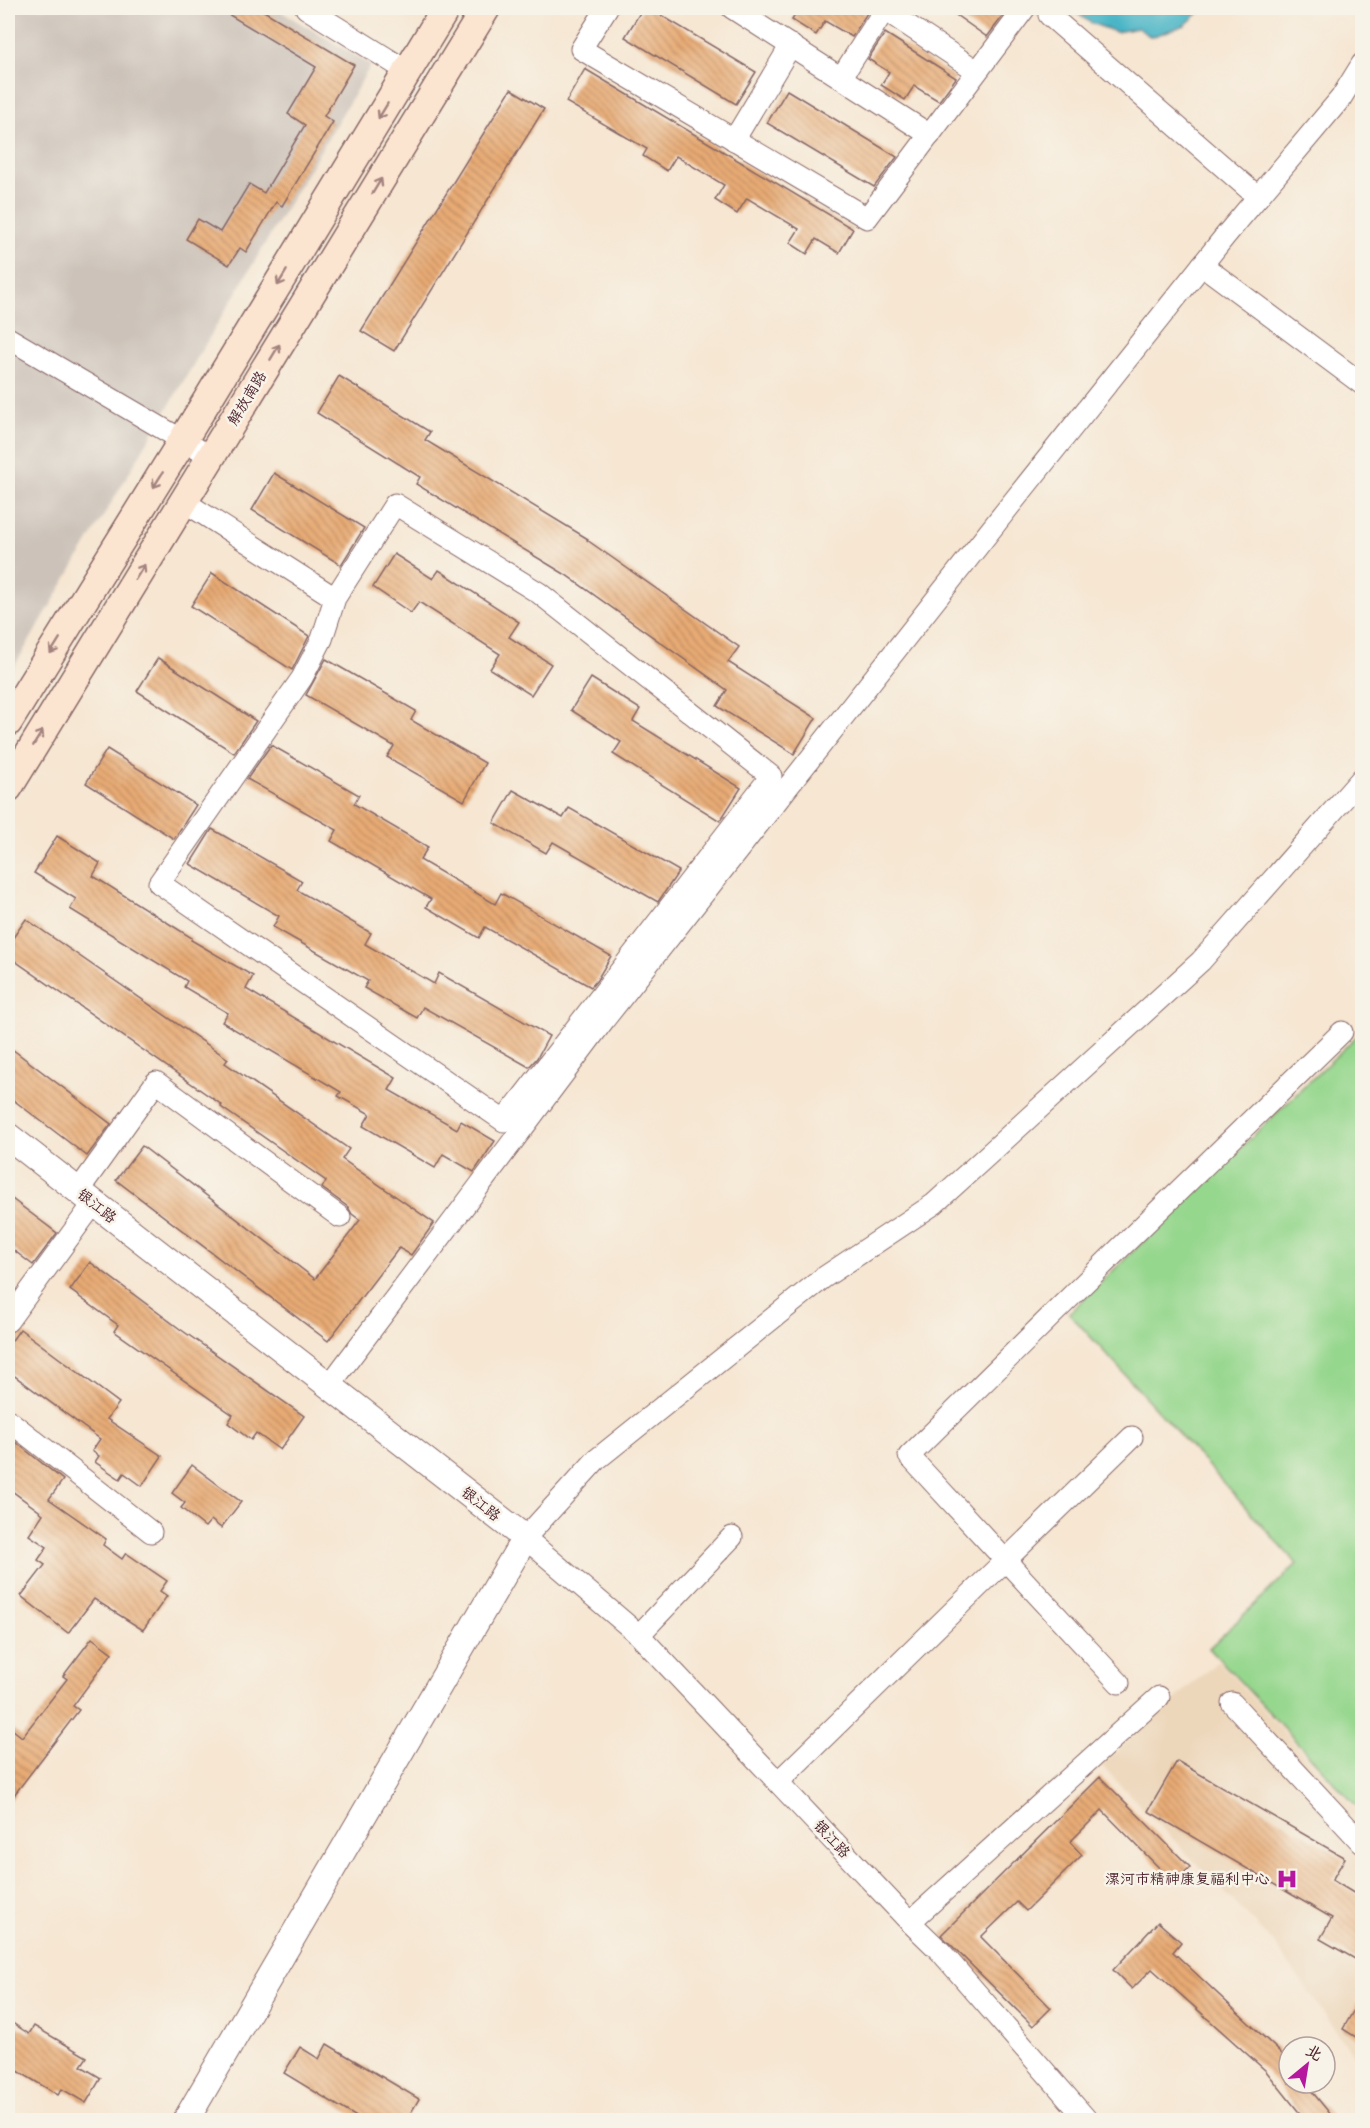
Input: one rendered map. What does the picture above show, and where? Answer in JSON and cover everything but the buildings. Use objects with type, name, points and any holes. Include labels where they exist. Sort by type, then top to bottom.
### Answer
[{"type":"main road","points":[[8,722],[446,8]]},
{"type":"main road","name":"解放南路","points":[[8,788],[486,8]]},
{"type":"street","points":[[306,8],[407,71]]},
{"type":"street","points":[[607,8],[581,49],[867,218],[1025,8]]},
{"type":"street","points":[[841,78],[884,8],[977,71]]},
{"type":"street","points":[[1052,8],[1049,15],[1258,197]]},
{"type":"street","points":[[742,10],[791,45],[930,135]]},
{"type":"street","points":[[734,140],[791,45]]},
{"type":"street","points":[[329,1386],[612,1011],[1202,265],[1341,98],[1362,64]]},
{"type":"street","points":[[1202,265],[1362,384]]},
{"type":"street","points":[[8,338],[211,457]]},
{"type":"street","points":[[183,501],[335,598]]},
{"type":"street","points":[[395,504],[538,593],[771,776],[504,1121],[159,883],[302,678],[322,639],[335,598],[395,504]]},
{"type":"street","points":[[186,2121],[525,1538],[596,1460],[823,1278],[934,1204],[951,1189],[1201,961],[1362,778]]},
{"type":"street","points":[[1119,1683],[909,1456],[1342,1032]]},
{"type":"street","points":[[8,1321],[156,1082],[340,1217]]},
{"type":"street","name":"银江路","points":[[8,1136],[525,1538],[639,1635],[940,1952],[1087,2121]]},
{"type":"street","points":[[8,1420],[151,1532]]},
{"type":"street","points":[[778,1782],[1132,1437]]},
{"type":"street","points":[[639,1635],[732,1538]]},
{"type":"street","points":[[910,1922],[1159,1697]]},
{"type":"street","points":[[1232,1702],[1362,1843]]},
{"type":"shaded area","points":[[8,8],[275,8],[371,65],[8,677]]},
{"type":"shaded area","name":"漯河市精神康复福利中心","points":[[1218,1661],[1362,1817],[1362,2067],[1273,1942],[1101,1765]]},
{"type":"green space","points":[[1362,1031],[1362,1812],[1209,1648],[1297,1564],[1069,1313]]},
{"type":"water","points":[[1077,8],[1204,8],[1185,25],[1151,37],[1138,28],[1116,32],[1091,23],[1077,13]]},
{"type":"place","name":"漯河市精神康复福利中心","points":[[1287,1879]]}]
